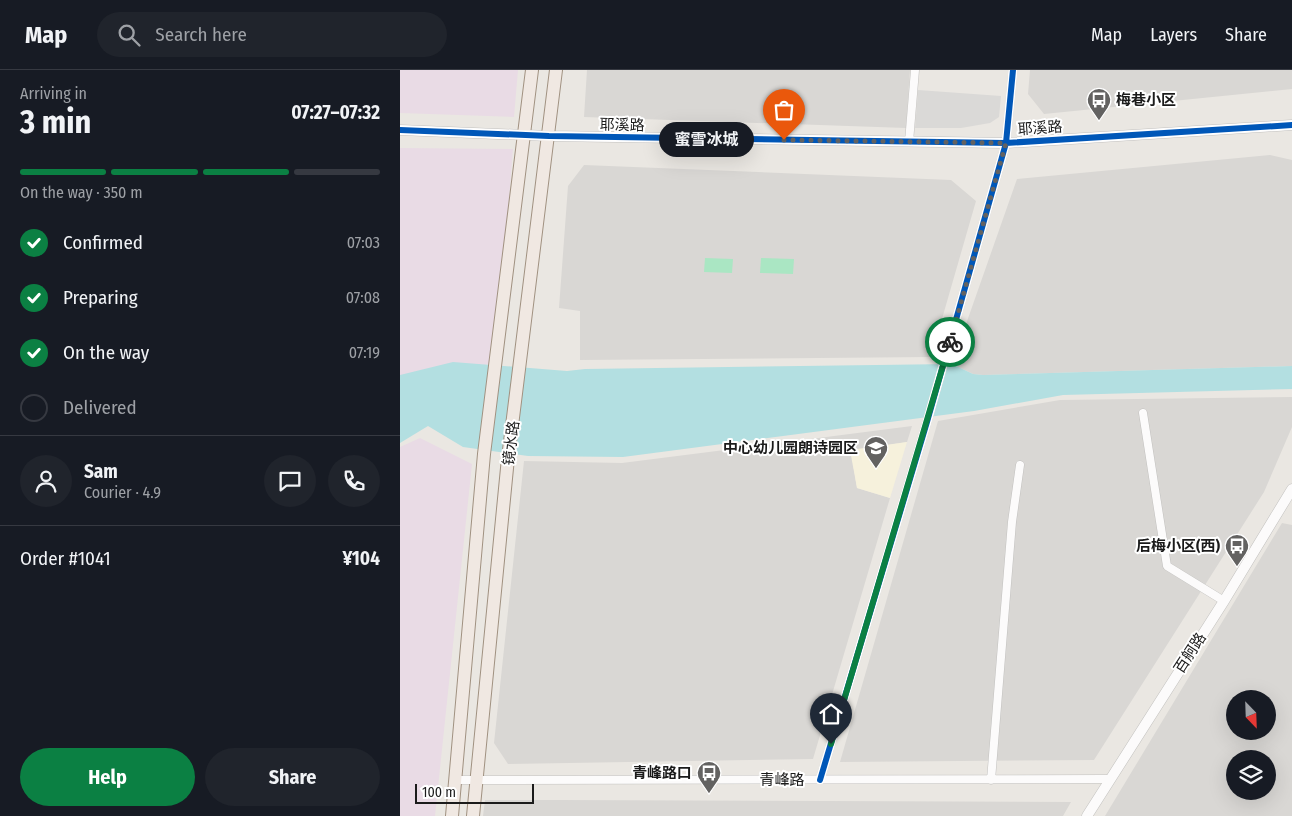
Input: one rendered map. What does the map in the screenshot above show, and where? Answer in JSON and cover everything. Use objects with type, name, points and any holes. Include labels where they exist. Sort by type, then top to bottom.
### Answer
[{"type":"main road","name":"镜水路","points":[[452,816],[484,454],[532,70]]},
{"type":"main road","name":"镜水路","points":[[473,816],[508,458],[522,358],[556,70]]},
{"type":"street","points":[[909,142],[915,70]]},
{"type":"street","points":[[820,780],[927,422],[1006,143],[1013,70]]},
{"type":"street","name":"耶溪路","points":[[400,130],[549,136],[1006,143],[1292,125]]},
{"type":"street","points":[[1144,413],[1167,566],[1224,601]]},
{"type":"street","points":[[991,780],[1012,522],[1020,465]]},
{"type":"street","name":"百舸路","points":[[1087,816],[1108,779],[1224,601],[1292,489]]},
{"type":"street","name":"青峰路","points":[[456,780],[1108,779]]},
{"type":"shaded area","points":[[400,70],[518,70],[514,117],[400,113]]},
{"type":"shaded area","points":[[587,70],[910,70],[906,128],[584,117]]},
{"type":"shaded area","name":"梅巷小区","points":[[1030,70],[1292,70],[1292,89],[1044,114],[1028,94]]},
{"type":"shaded area","points":[[918,90],[1001,96],[999,117],[990,123],[961,128],[915,128]]},
{"type":"shaded area","points":[[400,148],[513,149],[496,363],[400,381]]},
{"type":"shaded area","points":[[1270,155],[1292,160],[1292,366],[983,375],[973,374],[952,364],[1017,179]]},
{"type":"shaded area","points":[[584,165],[951,180],[976,201],[931,357],[580,360],[580,311],[559,308],[568,186]]},
{"type":"shaded area","points":[[1292,397],[1292,427],[1264,492],[1094,760],[840,762],[938,421],[1060,400]]},
{"type":"shaded area","points":[[912,426],[907,442],[851,451],[857,488],[890,498],[813,759],[508,764],[494,743],[524,461],[622,463]]},
{"type":"shaded area","points":[[420,438],[472,464],[435,816],[400,816],[400,447]]},
{"type":"shaded area","name":"中心幼儿园朗诗园区","points":[[907,442],[890,498],[857,488],[850,450]]},
{"type":"shaded area","points":[[1282,523],[1292,525],[1292,816],[1105,816]]},
{"type":"shaded area","points":[[485,800],[1071,802],[1063,816],[483,816]]},
{"type":"green space","points":[[705,258],[733,259],[732,273],[704,272]]},
{"type":"green space","points":[[761,258],[794,259],[793,274],[760,273]]},
{"type":"water","points":[[453,362],[567,371],[585,369],[952,364],[973,374],[983,375],[1292,366],[1292,389],[1063,395],[974,411],[623,457],[528,456],[463,447],[428,426],[400,443],[400,375]]},
{"type":"cycle path","points":[[820,780],[927,422],[1006,143],[1013,70]]},
{"type":"cycle path","points":[[400,130],[549,136],[1006,143],[1292,125]]},
{"type":"way so far","points":[[784,140],[1006,143],[950,342]]},
{"type":"place","name":"梅巷小区","points":[[1099,121]]},
{"type":"place","name":"蜜雪冰城","points":[[784,140]]},
{"type":"place","name":"中心幼儿园朗诗园区","points":[[876,469]]},
{"type":"place","name":"后梅小区(西)","points":[[1237,567]]},
{"type":"place","name":"青峰路口","points":[[709,794]]},
{"type":"route","points":[[831,744],[950,342]]}]
